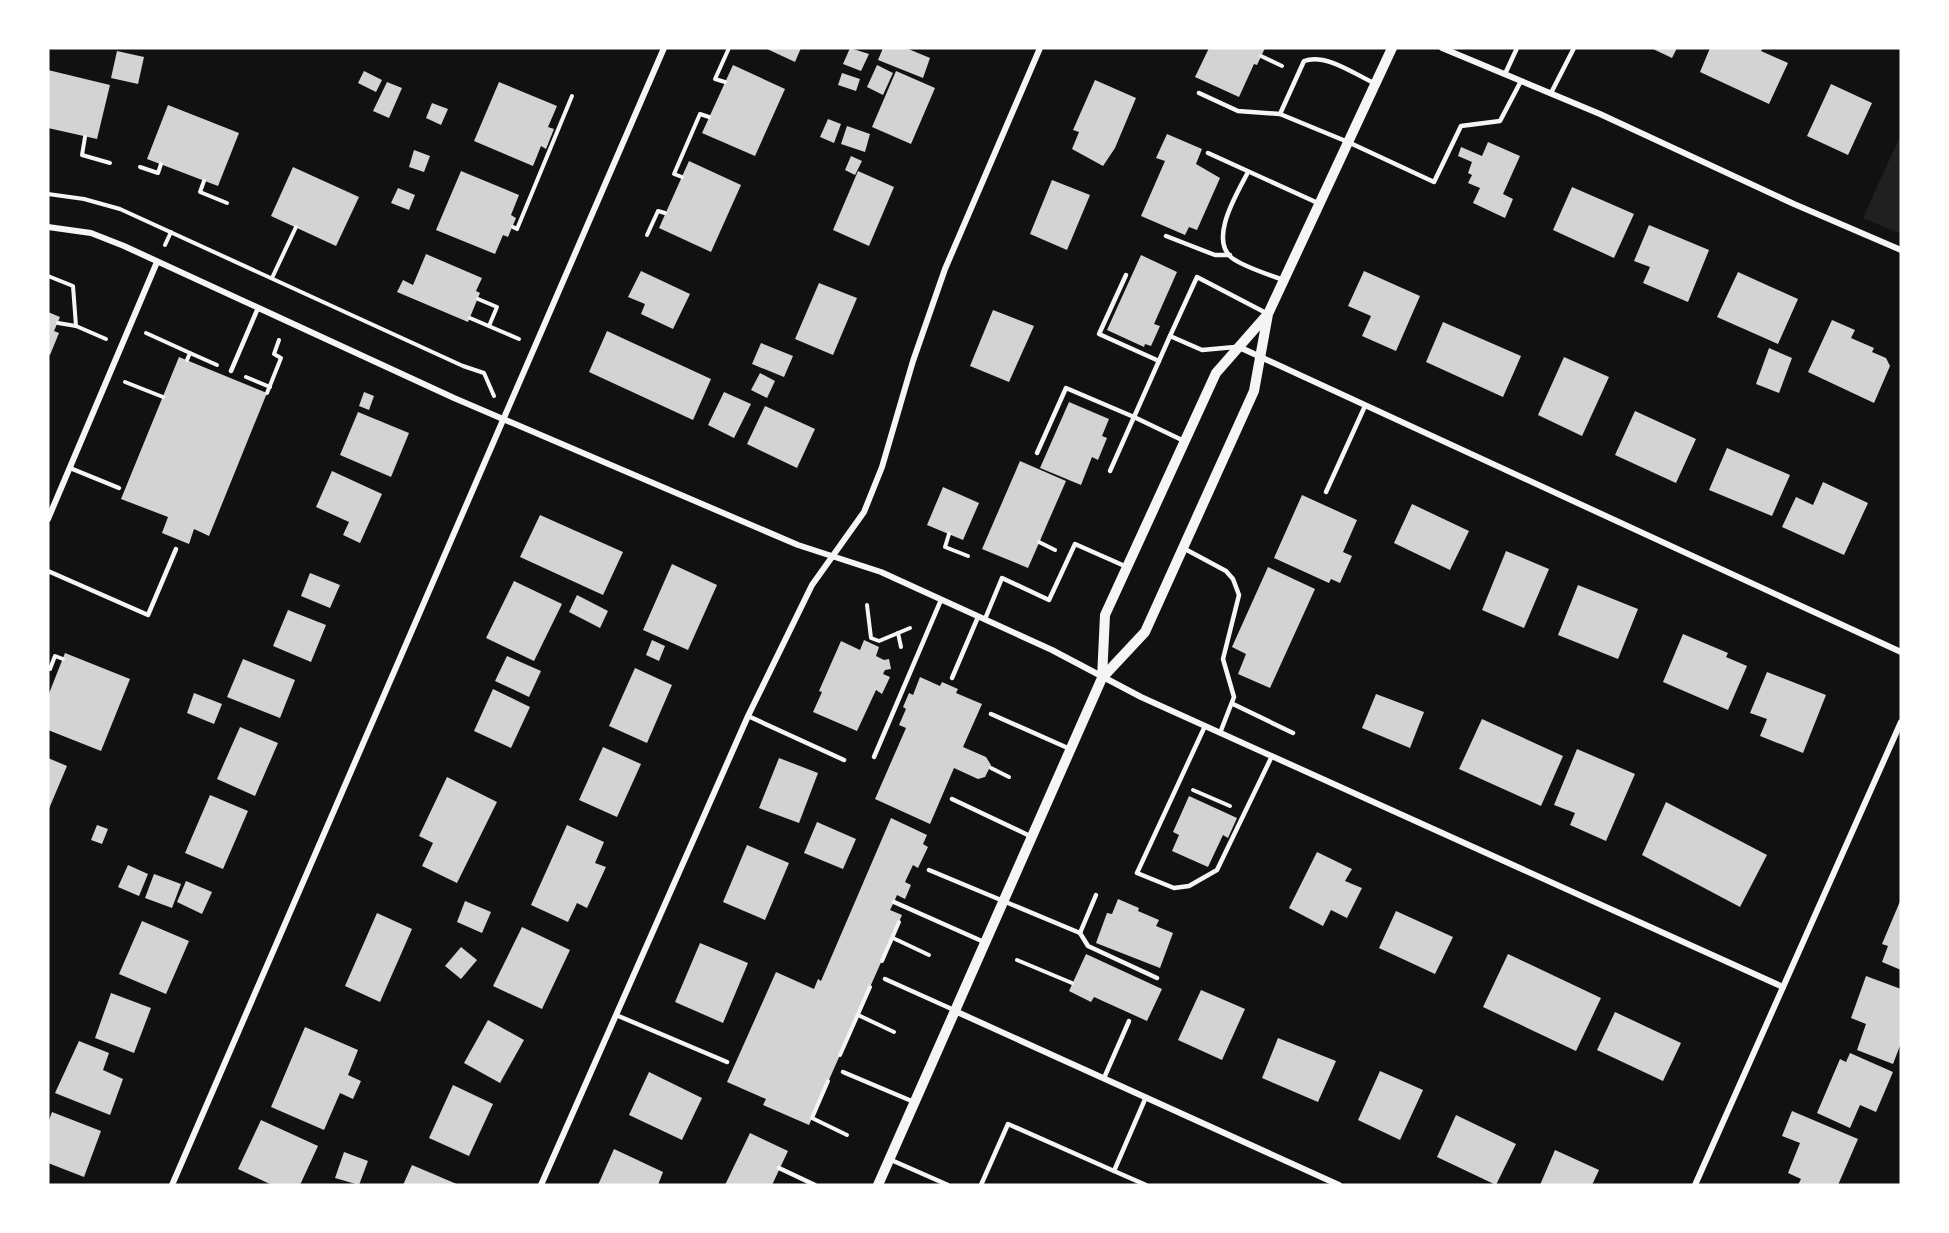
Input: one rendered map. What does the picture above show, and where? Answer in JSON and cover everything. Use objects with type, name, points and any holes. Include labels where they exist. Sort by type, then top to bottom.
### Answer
[{"type":"street","points":[[172,1185],[664,48]]},
{"type":"street","points":[[541,1185],[748,716],[812,585],[852,532],[873,490],[928,311],[957,238],[1040,48]]},
{"type":"street","points":[[878,1185],[1002,899],[1102,678],[1145,632],[1254,391],[1268,314],[1392,48]]},
{"type":"street","points":[[1442,48],[1551,93],[1901,250]]},
{"type":"street","points":[[48,226],[96,234],[504,419],[798,545],[881,572],[1052,650],[1102,678],[1220,733],[1783,987]]},
{"type":"street","points":[[48,519],[157,262]]},
{"type":"street","points":[[1102,678],[1106,615],[1127,567],[1216,373],[1268,314]]},
{"type":"street","points":[[1239,347],[1901,652]]},
{"type":"street","points":[[1695,1185],[1901,722]]},
{"type":"street","points":[[954,1010],[1339,1185]]},
{"type":"lane","points":[[1505,74],[1517,48]]},
{"type":"lane","points":[[1551,93],[1574,48]]},
{"type":"lane","points":[[1280,114],[1304,61],[1312,58],[1324,60],[1375,84]]},
{"type":"lane","points":[[1199,93],[1238,111],[1280,114],[1348,142],[1434,182],[1461,126],[1500,122],[1521,81]]},
{"type":"lane","points":[[1208,153],[1320,204]]},
{"type":"lane","points":[[1230,255],[1223,240],[1225,221],[1248,172]]},
{"type":"lane","points":[[1166,236],[1215,255],[1230,255],[1283,280]]},
{"type":"lane","points":[[1126,275],[1099,334],[1159,361]]},
{"type":"lane","points":[[1110,471],[1197,277],[1268,314]]},
{"type":"lane","points":[[231,370],[258,308]]},
{"type":"lane","points":[[1170,336],[1202,350],[1239,347]]},
{"type":"lane","points":[[1037,453],[1066,388],[1185,442]]},
{"type":"lane","points":[[1326,492],[1365,406]]},
{"type":"lane","points":[[70,468],[119,488]]},
{"type":"lane","points":[[952,678],[1002,579],[1049,600],[1076,544],[1127,567]]},
{"type":"lane","points":[[1183,548],[1226,570],[1237,588],[1236,615],[1223,659],[1234,698],[1220,733]]},
{"type":"lane","points":[[48,571],[148,615],[176,549]]},
{"type":"lane","points":[[874,757],[941,600]]},
{"type":"lane","points":[[1233,704],[1293,733]]},
{"type":"lane","points":[[991,714],[1070,749]]},
{"type":"lane","points":[[748,716],[844,760]]},
{"type":"lane","points":[[1205,726],[1137,873],[1167,887],[1189,886],[1217,870],[1272,756]]},
{"type":"lane","points":[[952,799],[1030,836]]},
{"type":"lane","points":[[929,870],[1080,933],[1088,946],[1157,978]]},
{"type":"lane","points":[[1080,933],[1096,895]]},
{"type":"lane","points":[[894,902],[984,942]]},
{"type":"lane","points":[[885,980],[954,1010]]},
{"type":"lane","points":[[616,1015],[727,1062]]},
{"type":"lane","points":[[1104,1078],[1129,1021]]},
{"type":"lane","points":[[843,1072],[914,1102]]},
{"type":"lane","points":[[1114,1171],[1146,1097]]},
{"type":"lane","points":[[981,1185],[1008,1124],[1146,1185]]},
{"type":"lane","points":[[889,1159],[948,1185]]},
{"type":"lane","points":[[779,1168],[815,1185]]},
{"type":"path","points":[[725,82],[715,79],[729,48]]},
{"type":"path","points":[[513,227],[517,229],[552,139],[572,96]]},
{"type":"path","points":[[682,177],[674,174],[700,114],[709,117]]},
{"type":"path","points":[[85,137],[82,155],[110,163]]},
{"type":"path","points":[[140,167],[158,173],[161,164]]},
{"type":"path","points":[[204,181],[201,192],[227,203]]},
{"type":"path","points":[[48,194],[77,197],[120,209],[463,366],[484,373]]},
{"type":"path","points":[[647,234],[658,211],[665,213]]},
{"type":"path","points":[[272,278],[296,227]]},
{"type":"path","points":[[48,276],[73,286],[76,326]]},
{"type":"path","points":[[478,299],[497,307],[489,326]]},
{"type":"path","points":[[470,318],[534,346]]},
{"type":"path","points":[[58,323],[76,326],[121,346]]},
{"type":"path","points":[[145,333],[190,353],[187,360]]},
{"type":"path","points":[[267,393],[281,358],[273,354],[279,340]]},
{"type":"path","points":[[125,381],[163,397]]},
{"type":"path","points":[[949,534],[945,547],[968,556]]},
{"type":"path","points":[[867,605],[871,638],[875,642],[914,627]]},
{"type":"path","points":[[48,668],[50,669],[55,656],[63,660]]},
{"type":"path","points":[[991,768],[1009,777]]},
{"type":"path","points":[[1192,789],[1226,805]]},
{"type":"path","points":[[879,967],[902,915]]},
{"type":"path","points":[[892,938],[929,955]]},
{"type":"path","points":[[1017,960],[1072,983]]},
{"type":"path","points":[[839,1059],[871,986]]},
{"type":"path","points":[[858,1016],[894,1032]]},
{"type":"path","points":[[831,1075],[812,1118],[847,1135]]},
{"type":"shaded area","points":[[1901,134],[1901,234],[1863,218]]},
{"type":"building","points":[[765,48],[801,48],[795,62]]},
{"type":"building","points":[[850,48],[869,54],[861,71],[843,64]]},
{"type":"building","points":[[883,48],[906,48],[930,58],[923,78],[878,60]]},
{"type":"building","points":[[1209,48],[1265,48],[1257,65],[1254,64],[1239,97],[1195,77]]},
{"type":"building","points":[[1651,48],[1677,48],[1672,58]]},
{"type":"building","points":[[1710,48],[1763,48],[1761,51],[1788,63],[1769,104],[1700,72]]},
{"type":"building","points":[[117,51],[144,57],[138,84],[111,78]]},
{"type":"building","points":[[733,65],[785,89],[755,156],[702,133]]},
{"type":"building","points":[[877,65],[893,73],[883,95],[867,87]]},
{"type":"building","points":[[48,70],[110,85],[97,139],[48,128]]},
{"type":"building","points":[[364,71],[382,80],[376,92],[358,83]]},
{"type":"building","points":[[896,71],[935,88],[911,144],[872,127]]},
{"type":"building","points":[[842,73],[860,79],[856,91],[838,85]]},
{"type":"building","points":[[1095,80],[1136,98],[1115,148],[1103,166],[1072,149],[1079,132],[1073,130]]},
{"type":"building","points":[[387,82],[402,88],[389,118],[373,111]]},
{"type":"building","points":[[499,82],[557,106],[548,127],[554,129],[546,149],[541,146],[533,166],[474,141]]},
{"type":"building","points":[[1831,84],[1872,103],[1848,155],[1807,136]]},
{"type":"building","points":[[432,103],[448,109],[441,125],[426,118]]},
{"type":"building","points":[[168,105],[239,133],[218,186],[147,159]]},
{"type":"building","points":[[828,119],[841,124],[834,143],[820,137]]},
{"type":"building","points":[[847,126],[870,134],[865,152],[841,144]]},
{"type":"building","points":[[1167,134],[1202,149],[1196,164],[1220,178],[1197,230],[1189,227],[1185,235],[1141,216],[1165,161],[1156,158]]},
{"type":"building","points":[[1488,142],[1520,156],[1503,194],[1513,199],[1505,218],[1473,203],[1480,188],[1468,183],[1472,175],[1468,173],[1472,162],[1458,156],[1461,147],[1482,156]]},
{"type":"building","points":[[414,150],[430,156],[424,172],[409,167]]},
{"type":"building","points":[[851,156],[862,161],[855,175],[845,170]]},
{"type":"building","points":[[689,161],[741,185],[711,252],[659,228]]},
{"type":"building","points":[[293,167],[359,197],[336,246],[271,216]]},
{"type":"building","points":[[461,171],[519,195],[511,215],[516,218],[508,237],[503,235],[495,254],[436,230]]},
{"type":"building","points":[[858,171],[894,187],[869,246],[833,230]]},
{"type":"building","points":[[1052,180],[1090,195],[1067,250],[1030,234]]},
{"type":"building","points":[[1572,187],[1634,214],[1614,258],[1553,230]]},
{"type":"building","points":[[398,188],[415,195],[409,210],[391,203]]},
{"type":"building","points":[[1649,225],[1709,250],[1688,302],[1643,283],[1650,267],[1634,261]]},
{"type":"building","points":[[426,254],[482,278],[476,291],[480,293],[468,322],[397,292],[403,280],[413,285]]},
{"type":"building","points":[[1141,255],[1177,272],[1154,324],[1160,326],[1151,346],[1145,344],[1144,347],[1107,330]]},
{"type":"building","points":[[641,271],[690,294],[673,329],[641,314],[645,304],[628,297]]},
{"type":"building","points":[[1364,271],[1420,296],[1396,351],[1362,336],[1371,316],[1348,306]]},
{"type":"building","points":[[1738,272],[1798,299],[1778,344],[1717,317]]},
{"type":"building","points":[[819,283],[857,298],[833,355],[795,339]]},
{"type":"building","points":[[993,310],[1034,326],[1009,382],[970,366]]},
{"type":"building","points":[[48,312],[60,317],[54,331],[59,333],[50,355],[48,354]]},
{"type":"building","points":[[1832,320],[1855,330],[1851,338],[1874,348],[1872,352],[1886,358],[1890,366],[1874,403],[1808,372]]},
{"type":"building","points":[[1443,322],[1521,356],[1503,397],[1426,362]]},
{"type":"building","points":[[607,331],[711,379],[693,420],[589,372]]},
{"type":"building","points":[[761,343],[793,356],[784,377],[752,364]]},
{"type":"building","points":[[1769,348],[1792,358],[1779,393],[1756,384]]},
{"type":"building","points":[[179,357],[267,393],[209,536],[194,529],[189,544],[162,533],[168,517],[121,499]]},
{"type":"building","points":[[1564,357],[1609,377],[1582,436],[1538,415]]},
{"type":"building","points":[[760,373],[775,381],[767,398],[751,390]]},
{"type":"building","points":[[364,392],[374,396],[369,410],[359,406]]},
{"type":"building","points":[[724,392],[751,404],[734,438],[708,425]]},
{"type":"building","points":[[1069,402],[1109,419],[1102,436],[1107,438],[1098,460],[1092,457],[1081,485],[1040,468]]},
{"type":"building","points":[[765,406],[815,429],[797,468],[747,444]]},
{"type":"building","points":[[1635,411],[1696,439],[1676,483],[1615,455]]},
{"type":"building","points":[[358,412],[409,433],[391,477],[340,455]]},
{"type":"building","points":[[1727,448],[1790,475],[1772,516],[1709,490]]},
{"type":"building","points":[[1020,461],[1066,481],[1028,568],[982,549]]},
{"type":"building","points":[[332,471],[382,494],[360,543],[343,535],[349,522],[316,507]]},
{"type":"building","points":[[1823,482],[1868,503],[1844,555],[1782,527],[1796,497],[1813,505]]},
{"type":"building","points":[[943,487],[979,503],[963,540],[927,525]]},
{"type":"building","points":[[1302,495],[1357,520],[1343,552],[1352,556],[1340,583],[1331,579],[1329,583],[1274,558]]},
{"type":"building","points":[[1412,504],[1469,531],[1450,570],[1394,543]]},
{"type":"building","points":[[540,515],[623,552],[603,595],[520,557]]},
{"type":"building","points":[[1506,551],[1549,569],[1524,628],[1482,610]]},
{"type":"building","points":[[672,564],[717,585],[688,650],[643,630]]},
{"type":"building","points":[[1268,567],[1315,589],[1270,688],[1238,674],[1246,654],[1232,647]]},
{"type":"building","points":[[310,573],[340,585],[330,608],[301,596]]},
{"type":"building","points":[[514,581],[562,604],[534,661],[486,638]]},
{"type":"building","points":[[1578,585],[1638,609],[1618,659],[1558,635]]},
{"type":"building","points":[[577,595],[608,611],[600,628],[569,612]]},
{"type":"building","points":[[288,610],[326,625],[311,662],[273,646]]},
{"type":"building","points":[[1683,634],[1728,653],[1726,657],[1747,666],[1728,710],[1663,682]]},
{"type":"building","points":[[652,640],[665,646],[659,661],[646,655]]},
{"type":"building","points":[[864,640],[879,647],[876,656],[884,660],[889,659],[891,669],[885,670],[883,674],[890,677],[882,694],[876,690],[857,731],[813,712],[822,692],[819,691],[841,641],[860,650]]},
{"type":"building","points":[[65,653],[130,679],[101,751],[48,730],[48,696]]},
{"type":"building","points":[[507,656],[541,671],[529,697],[495,681]]},
{"type":"building","points":[[243,659],[295,680],[280,718],[227,697]]},
{"type":"building","points":[[635,668],[672,685],[647,743],[609,726]]},
{"type":"building","points":[[1767,672],[1826,695],[1803,753],[1760,736],[1767,719],[1750,713]]},
{"type":"building","points":[[920,677],[940,686],[942,682],[958,689],[956,693],[982,704],[963,747],[986,757],[991,765],[985,777],[978,779],[954,768],[930,824],[875,799],[906,728],[899,725],[906,709],[903,707],[909,693],[913,695]]},
{"type":"building","points":[[493,689],[530,707],[511,748],[474,731]]},
{"type":"building","points":[[194,693],[222,704],[214,724],[187,713]]},
{"type":"building","points":[[1376,694],[1424,712],[1410,748],[1362,728]]},
{"type":"building","points":[[1482,719],[1563,756],[1541,806],[1459,769]]},
{"type":"building","points":[[240,727],[278,743],[255,796],[217,779]]},
{"type":"building","points":[[603,747],[641,764],[617,817],[579,800]]},
{"type":"building","points":[[1577,749],[1635,774],[1606,841],[1570,825],[1575,813],[1554,805]]},
{"type":"building","points":[[48,758],[67,766],[48,811]]},
{"type":"building","points":[[779,758],[818,773],[799,823],[759,808]]},
{"type":"building","points":[[447,777],[497,802],[457,883],[422,866],[433,843],[419,836]]},
{"type":"building","points":[[210,795],[248,811],[223,869],[185,853]]},
{"type":"building","points":[[1189,796],[1237,818],[1228,838],[1223,835],[1208,867],[1172,851],[1179,835],[1173,832]]},
{"type":"building","points":[[1666,802],[1767,855],[1740,907],[1642,855]]},
{"type":"building","points":[[891,818],[927,835],[923,844],[928,847],[918,868],[913,865],[905,882],[911,885],[905,899],[897,895],[890,910],[902,915],[809,1125],[763,1105],[766,1099],[727,1082],[776,972],[814,989],[818,979],[821,981]]},
{"type":"building","points":[[817,822],[856,839],[843,869],[804,853]]},
{"type":"building","points":[[97,825],[108,829],[102,844],[91,840]]},
{"type":"building","points":[[567,825],[604,842],[595,863],[606,867],[587,908],[577,903],[568,922],[531,905]]},
{"type":"building","points":[[747,845],[789,863],[765,920],[723,902]]},
{"type":"building","points":[[1317,852],[1352,869],[1345,881],[1362,888],[1347,918],[1331,910],[1323,926],[1289,908]]},
{"type":"building","points":[[128,865],[148,874],[139,896],[118,887]]},
{"type":"building","points":[[154,874],[181,884],[172,908],[145,898]]},
{"type":"building","points":[[186,881],[212,892],[202,914],[177,902]]},
{"type":"building","points":[[1118,899],[1159,920],[1156,926],[1173,933],[1160,968],[1096,943],[1107,913],[1112,914]]},
{"type":"building","points":[[1901,899],[1901,970],[1882,962],[1888,946],[1882,944]]},
{"type":"building","points":[[465,901],[491,912],[482,933],[457,922]]},
{"type":"building","points":[[1396,911],[1453,937],[1435,974],[1379,948]]},
{"type":"building","points":[[377,913],[412,929],[380,1002],[345,986]]},
{"type":"building","points":[[142,921],[189,941],[166,994],[119,974]]},
{"type":"building","points":[[522,927],[570,950],[542,1009],[493,986]]},
{"type":"building","points":[[700,943],[748,963],[723,1023],[675,1002]]},
{"type":"building","points":[[461,947],[477,960],[461,979],[445,966]]},
{"type":"building","points":[[1086,954],[1162,989],[1147,1021],[1094,997],[1091,1002],[1069,991]]},
{"type":"building","points":[[1508,954],[1601,998],[1576,1051],[1483,1007]]},
{"type":"building","points":[[1866,976],[1901,989],[1901,1043],[1893,1064],[1857,1050],[1866,1024],[1851,1018]]},
{"type":"building","points":[[1201,990],[1245,1009],[1222,1060],[1178,1040]]},
{"type":"building","points":[[111,993],[151,1008],[134,1053],[95,1038]]},
{"type":"building","points":[[1615,1012],[1681,1043],[1663,1081],[1597,1050]]},
{"type":"building","points":[[488,1020],[524,1040],[500,1083],[464,1063]]},
{"type":"building","points":[[305,1027],[358,1050],[348,1075],[361,1081],[353,1099],[340,1093],[324,1130],[271,1107]]},
{"type":"building","points":[[1278,1038],[1336,1061],[1318,1102],[1262,1078]]},
{"type":"building","points":[[79,1041],[109,1053],[103,1070],[123,1079],[110,1115],[55,1093]]},
{"type":"building","points":[[1850,1053],[1893,1072],[1876,1112],[1860,1105],[1850,1128],[1817,1113],[1840,1059],[1846,1062]]},
{"type":"building","points":[[1380,1071],[1423,1090],[1400,1140],[1358,1120]]},
{"type":"building","points":[[649,1072],[702,1098],[682,1140],[629,1115]]},
{"type":"building","points":[[453,1085],[493,1104],[469,1156],[429,1138]]},
{"type":"building","points":[[1792,1111],[1858,1139],[1838,1185],[1798,1185],[1801,1179],[1788,1173],[1800,1143],[1782,1136]]},
{"type":"building","points":[[52,1112],[101,1131],[84,1177],[48,1163],[48,1123]]},
{"type":"building","points":[[1456,1115],[1516,1144],[1496,1185],[1437,1157]]},
{"type":"building","points":[[261,1120],[318,1146],[300,1185],[272,1185],[238,1169]]},
{"type":"building","points":[[750,1133],[788,1151],[772,1185],[725,1185]]},
{"type":"building","points":[[614,1149],[663,1172],[658,1185],[598,1185]]},
{"type":"building","points":[[1555,1150],[1599,1170],[1592,1185],[1540,1185]]},
{"type":"building","points":[[344,1152],[368,1161],[359,1185],[335,1178]]},
{"type":"building","points":[[412,1165],[459,1185],[403,1185]]}]
